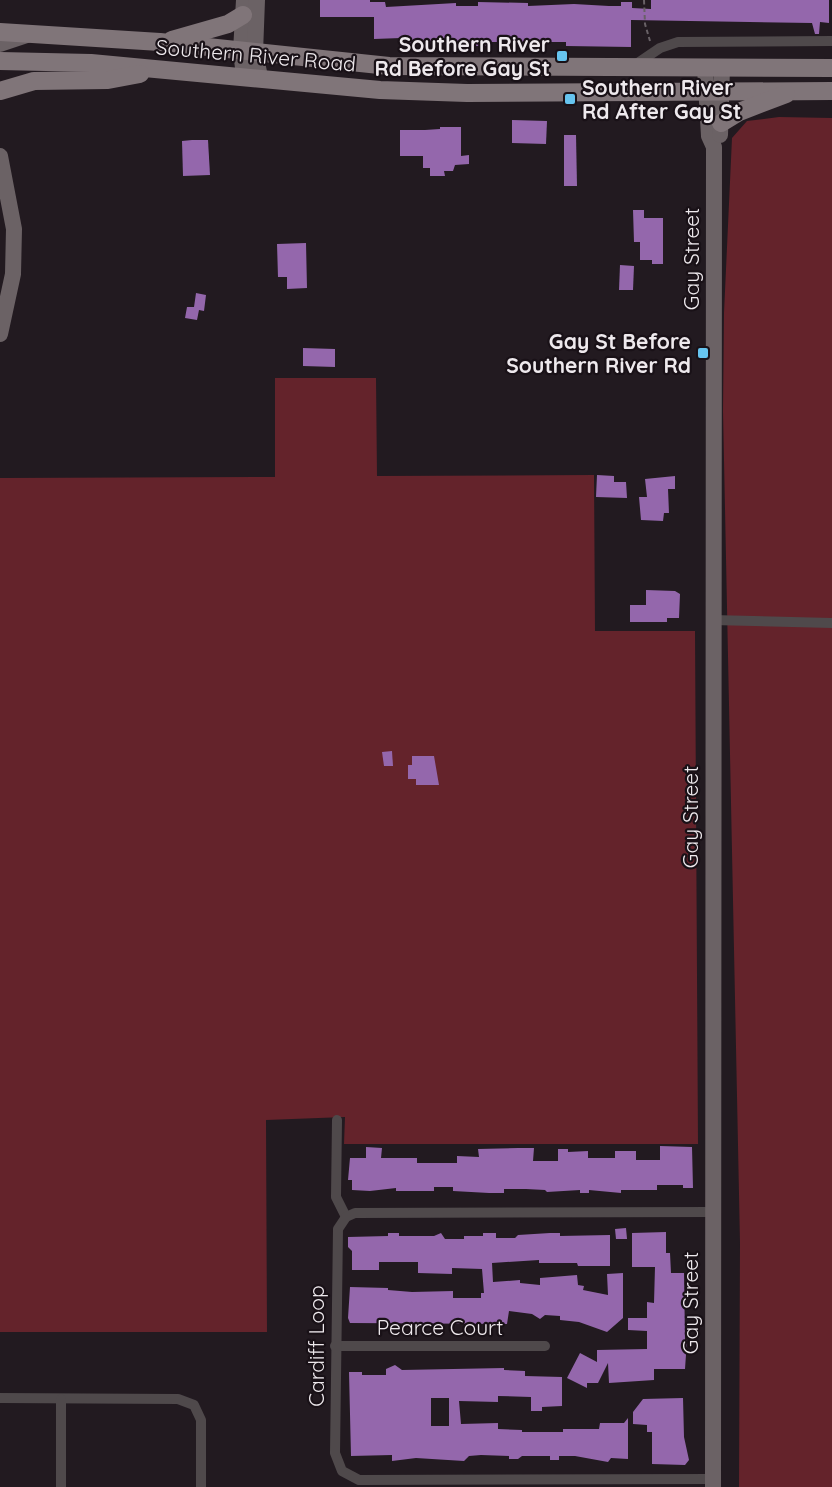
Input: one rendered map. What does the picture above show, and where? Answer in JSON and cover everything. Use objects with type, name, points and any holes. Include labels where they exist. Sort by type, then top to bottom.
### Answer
[{"type":"main road","points":[[248,52],[257,0]]},
{"type":"main road","points":[[243,7],[252,76]]},
{"type":"main road","points":[[165,42],[228,24],[243,7]]},
{"type":"main road","name":"Southern River Road","points":[[0,32],[165,42],[389,66],[832,68]]},
{"type":"main road","points":[[0,45],[27,35]]},
{"type":"main road","name":"Southern River Road","points":[[0,62],[91,63],[252,76],[380,90],[467,93],[832,91]]},
{"type":"main road","name":"Gay Street","points":[[712,1483],[714,147],[709,136],[714,91],[713,68]]},
{"type":"main road","points":[[0,92],[34,81],[108,80],[135,74],[205,73]]},
{"type":"main road","name":"Gay Street","points":[[714,91],[721,123],[720,136],[714,147]]},
{"type":"main road","points":[[721,123],[739,111],[770,102],[793,91]]},
{"type":"main road","points":[[0,156],[14,229],[13,274],[0,334]]},
{"type":"street","points":[[632,67],[660,48],[678,42],[832,42]]},
{"type":"street","points":[[712,620],[832,623]]},
{"type":"street","points":[[337,1120],[336,1197],[346,1217],[365,1212],[713,1212]]},
{"type":"street","name":"Cardiff Loop","points":[[346,1217],[338,1228],[336,1248],[335,1453],[342,1471],[359,1480],[712,1483]]},
{"type":"street","name":"Pearce Court","points":[[335,1347],[545,1346]]},
{"type":"street","points":[[0,1398],[178,1399],[194,1405],[201,1420],[201,1487]]},
{"type":"street","points":[[61,1399],[61,1487]]},
{"type":"path","points":[[644,0],[648,39],[660,48]]},
{"type":"shaded area","points":[[779,117],[832,118],[832,1487],[739,1487],[740,1243],[723,411],[724,313],[732,138],[747,121]]},
{"type":"shaded area","points":[[275,378],[376,378],[377,476],[594,475],[595,631],[695,631],[698,1144],[344,1144],[345,1117],[266,1120],[267,1332],[0,1332],[0,478],[275,477]]},
{"type":"building","points":[[320,0],[370,0],[370,2],[385,2],[386,7],[456,3],[456,6],[478,6],[478,2],[528,3],[528,6],[574,4],[621,6],[621,2],[632,2],[632,8],[651,9],[651,0],[829,0],[829,23],[820,22],[819,34],[815,34],[812,23],[631,20],[631,47],[566,46],[566,42],[536,42],[536,46],[518,46],[518,42],[490,42],[490,46],[471,46],[471,43],[421,44],[401,42],[401,38],[374,39],[374,17],[320,17]]},
{"type":"building","points":[[512,120],[547,121],[546,144],[512,143]]},
{"type":"building","points":[[440,127],[461,127],[461,156],[469,155],[469,164],[455,165],[453,171],[444,171],[445,176],[430,176],[430,168],[423,168],[423,156],[400,156],[400,130],[440,129]]},
{"type":"building","points":[[564,135],[576,135],[577,186],[564,186]]},
{"type":"building","points":[[208,140],[210,175],[183,176],[182,141]]},
{"type":"building","points":[[633,210],[644,210],[644,218],[663,218],[663,264],[652,264],[652,260],[640,260],[640,242],[634,242]]},
{"type":"building","points":[[306,243],[307,288],[287,289],[287,277],[278,277],[277,244]]},
{"type":"building","points":[[620,265],[634,266],[633,290],[619,290]]},
{"type":"building","points":[[196,293],[206,295],[204,311],[199,310],[197,320],[185,318],[187,307],[194,307]]},
{"type":"building","points":[[303,348],[335,349],[335,367],[303,366]]},
{"type":"building","points":[[597,475],[614,476],[614,482],[626,482],[627,498],[596,497]]},
{"type":"building","points":[[675,476],[675,489],[668,489],[669,513],[664,513],[663,521],[641,520],[639,497],[647,497],[645,479]]},
{"type":"building","points":[[646,590],[675,591],[680,594],[679,618],[667,618],[667,622],[630,622],[630,605],[646,605]]},
{"type":"building","points":[[392,751],[393,766],[384,766],[382,752]]},
{"type":"building","points":[[412,756],[434,756],[439,785],[416,785],[416,779],[408,779],[408,765],[412,765]]},
{"type":"building","points":[[660,1146],[692,1147],[693,1188],[683,1188],[683,1185],[657,1185],[657,1190],[621,1190],[621,1193],[589,1190],[589,1193],[580,1193],[580,1190],[547,1192],[545,1190],[504,1189],[504,1193],[489,1193],[453,1191],[453,1187],[434,1187],[434,1191],[396,1191],[396,1188],[370,1191],[352,1190],[352,1180],[348,1180],[350,1158],[366,1158],[366,1147],[382,1148],[381,1158],[417,1158],[417,1163],[457,1163],[457,1156],[479,1157],[478,1149],[518,1148],[534,1148],[533,1161],[558,1161],[558,1149],[568,1149],[568,1152],[588,1151],[588,1158],[615,1158],[615,1151],[636,1151],[636,1160],[660,1160]]},
{"type":"building","points":[[626,1228],[627,1239],[616,1239],[615,1229]]},
{"type":"building","points":[[666,1232],[666,1253],[670,1253],[671,1273],[684,1273],[685,1340],[687,1340],[685,1369],[654,1369],[654,1380],[609,1383],[608,1363],[598,1383],[587,1383],[587,1388],[567,1378],[580,1353],[597,1362],[597,1350],[647,1349],[647,1331],[628,1330],[628,1318],[647,1318],[647,1302],[654,1303],[655,1267],[632,1267],[632,1233]]},
{"type":"building","points":[[388,1233],[399,1233],[399,1236],[434,1236],[441,1233],[445,1239],[483,1236],[483,1233],[496,1233],[496,1238],[550,1233],[560,1233],[560,1236],[610,1235],[610,1266],[539,1263],[539,1260],[492,1263],[493,1282],[520,1280],[520,1283],[540,1285],[540,1278],[577,1275],[578,1285],[584,1286],[583,1290],[608,1295],[607,1274],[623,1273],[623,1318],[607,1332],[579,1322],[560,1320],[560,1316],[545,1315],[540,1319],[532,1314],[509,1311],[507,1324],[350,1323],[348,1318],[350,1287],[388,1288],[388,1290],[412,1292],[453,1291],[453,1298],[481,1298],[481,1293],[484,1293],[482,1269],[452,1268],[452,1274],[418,1273],[418,1262],[379,1262],[379,1270],[352,1270],[352,1251],[348,1247],[348,1237],[388,1236]]},
{"type":"building","points":[[395,1365],[402,1370],[504,1368],[504,1370],[525,1371],[525,1376],[562,1377],[562,1406],[542,1407],[542,1411],[531,1411],[531,1397],[498,1396],[498,1402],[459,1401],[461,1424],[498,1423],[498,1429],[522,1430],[522,1432],[563,1432],[563,1429],[599,1429],[600,1423],[624,1423],[628,1418],[628,1459],[611,1458],[608,1462],[575,1456],[559,1456],[559,1460],[550,1460],[550,1456],[522,1456],[518,1459],[509,1459],[509,1456],[481,1455],[469,1456],[464,1461],[416,1458],[392,1461],[392,1455],[351,1456],[349,1372],[362,1372],[362,1375],[386,1375],[386,1369]],"holes":[[[431,1398],[449,1398],[449,1426],[431,1426]]]},
{"type":"building","points":[[683,1398],[684,1437],[689,1460],[685,1465],[652,1464],[652,1432],[647,1432],[647,1425],[633,1424],[633,1412],[643,1399]]},
{"type":"place","name":"Southern River Rd Before Gay St","points":[[562,56]]},
{"type":"place","name":"Southern River Rd After Gay St","points":[[570,99]]},
{"type":"place","name":"Gay St Before Southern River Rd","points":[[703,353]]}]
